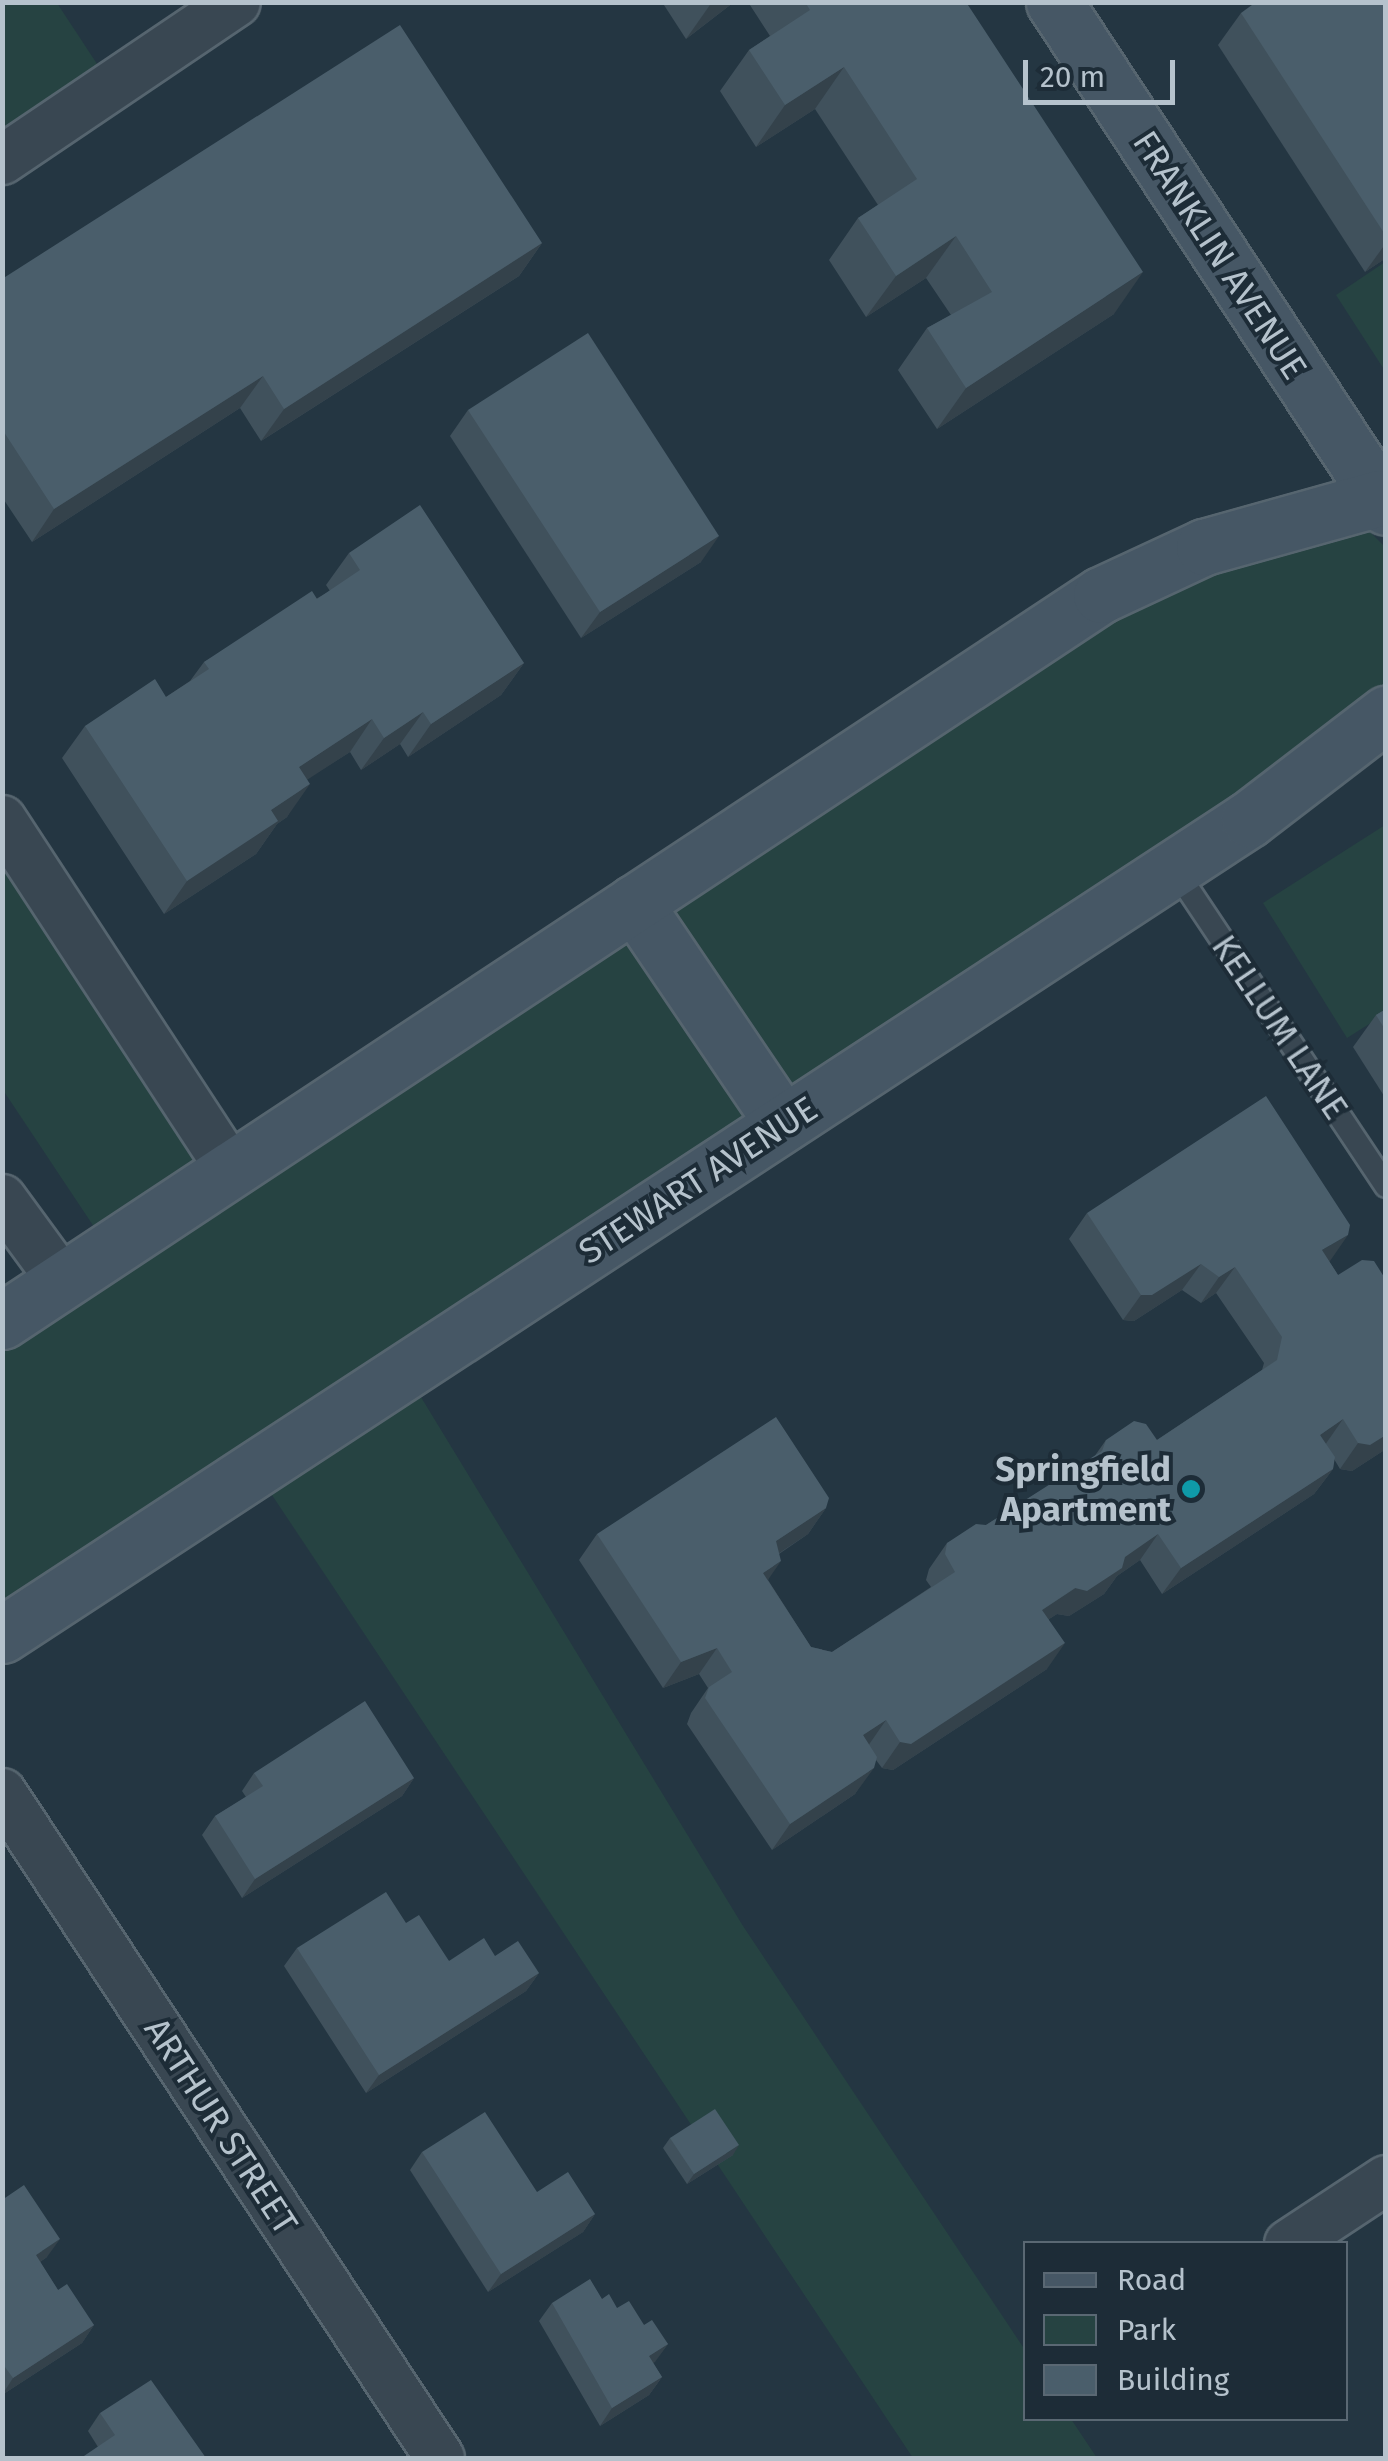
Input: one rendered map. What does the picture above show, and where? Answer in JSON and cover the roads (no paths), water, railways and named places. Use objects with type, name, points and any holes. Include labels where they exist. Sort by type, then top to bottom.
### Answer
[{"type":"main road","name":"FRANKLIN AVENUE","points":[[1054,2],[1383,500]]},
{"type":"main road","points":[[2,1320],[1101,595],[1204,547],[1383,500]]},
{"type":"main road","name":"STEWART AVENUE","points":[[2,1635],[1174,868],[1386,714]]},
{"type":"main road","points":[[634,904],[783,1124]]},
{"type":"street","points":[[2,160],[236,2]]},
{"type":"street","points":[[2,820],[231,1170]]},
{"type":"street","points":[[2,1199],[62,1281]]},
{"type":"street","name":"ARTHUR STREET","points":[[2,1793],[440,2458]]},
{"type":"street","points":[[1294,2241],[1386,2180]]},
{"type":"lane","name":"KELLUM LANE","points":[[1174,868],[1386,1186]]},
{"type":"place","name":"Springfield Apartment","points":[[1191,1489]]}]
